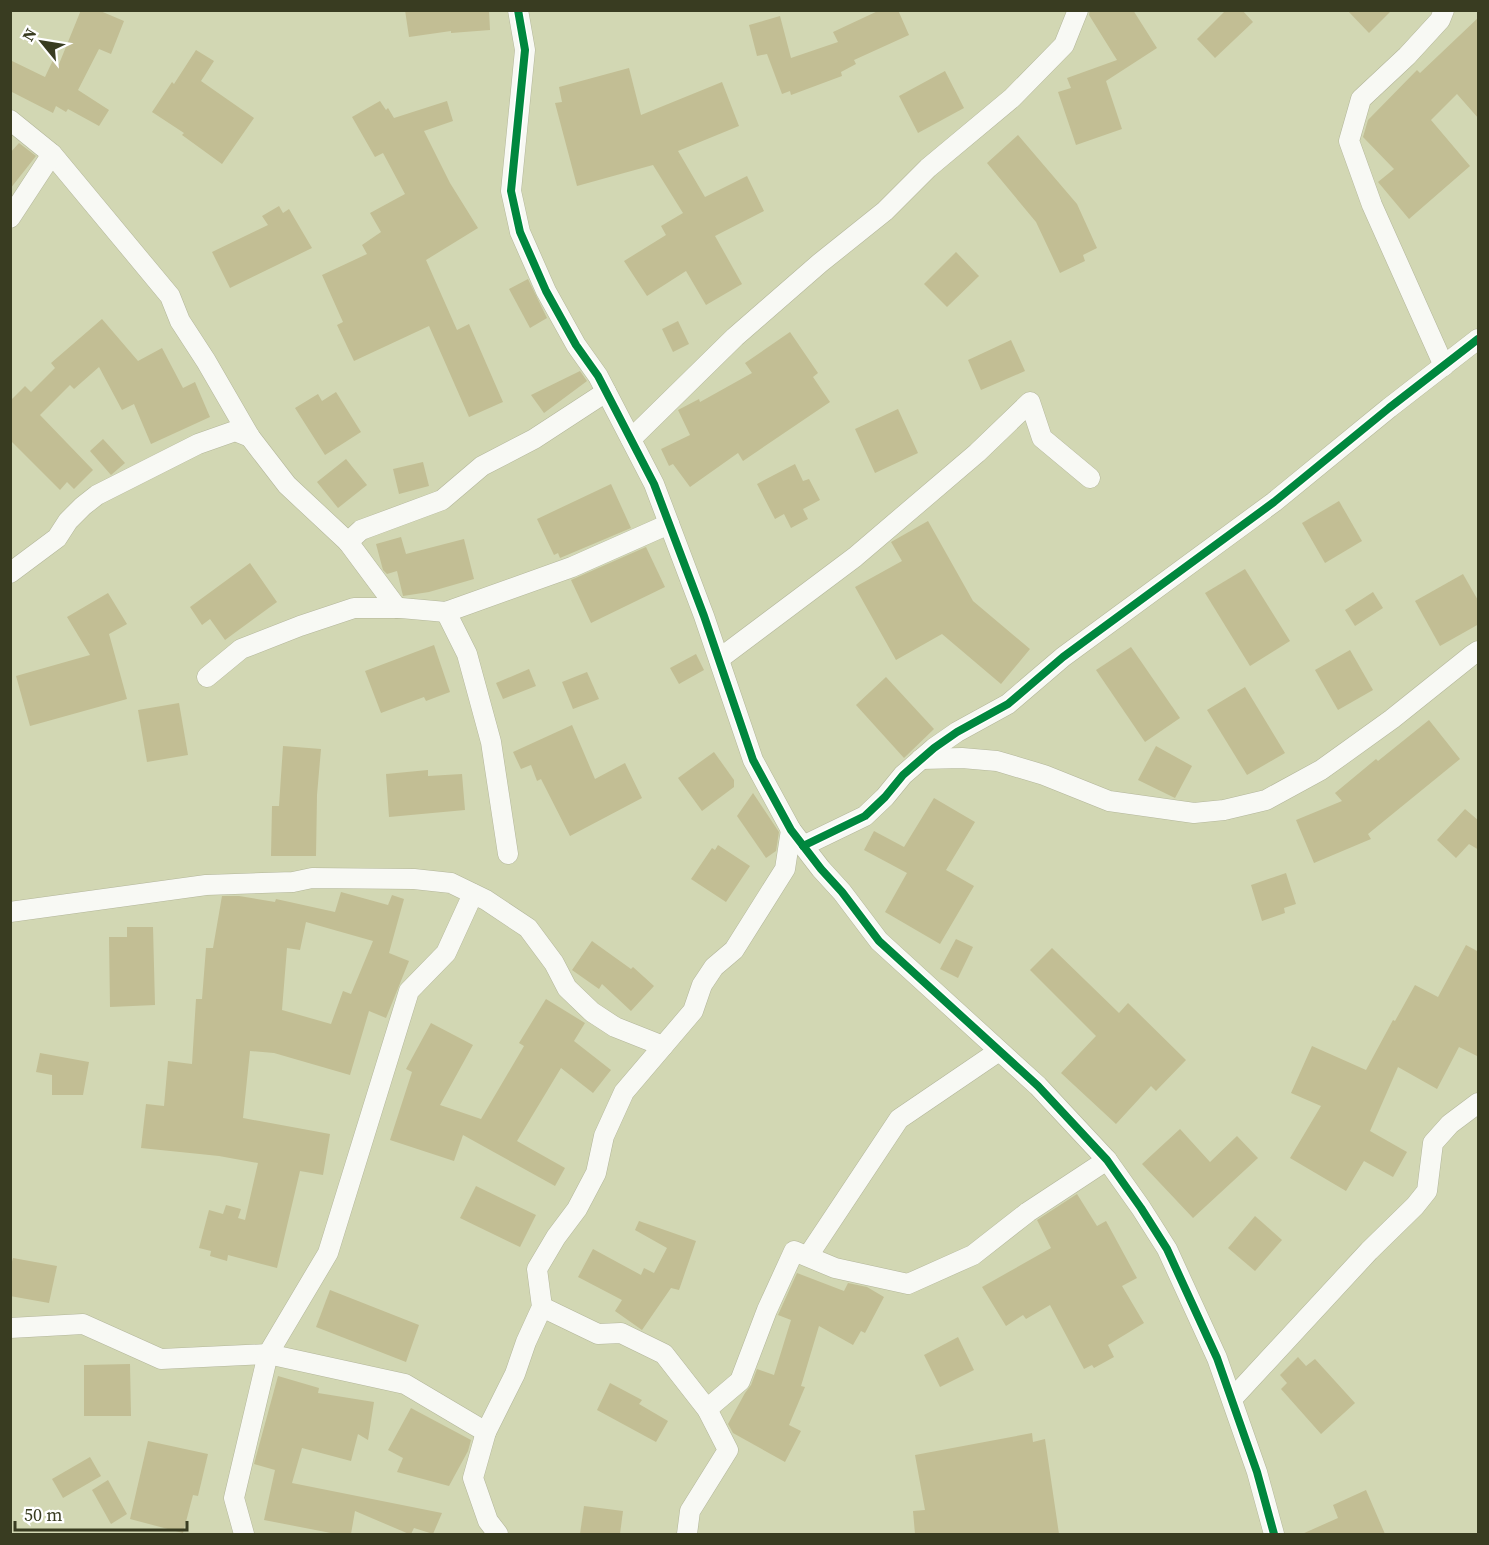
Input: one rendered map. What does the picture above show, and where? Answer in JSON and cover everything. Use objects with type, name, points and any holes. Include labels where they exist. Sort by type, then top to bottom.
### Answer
[{"type":"street","points":[[518,10],[525,50],[511,191],[520,232],[546,291],[576,345],[598,375],[654,484],[719,659],[753,760],[791,830],[821,869],[842,891],[879,941],[1038,1086],[1107,1160],[1141,1208],[1167,1249],[1217,1358],[1257,1472],[1274,1534]]},
{"type":"street","points":[[631,439],[735,337],[820,263],[885,211],[928,168],[1012,99],[1064,45],[1078,10]]},
{"type":"street","points":[[1444,10],[1440,20],[1407,56],[1360,99],[1349,141],[1372,205],[1444,366]]},
{"type":"street","points":[[10,120],[52,154],[170,296],[180,321],[207,361],[250,437],[287,485],[348,542],[397,608]]},
{"type":"street","points":[[10,218],[52,154]]},
{"type":"street","points":[[803,846],[865,816],[921,759],[957,732],[1008,704],[1064,657],[1274,502],[1389,408],[1479,339]]},
{"type":"street","points":[[348,542],[362,530],[442,500],[482,466],[534,439],[606,392]]},
{"type":"street","points":[[719,659],[855,557],[977,453],[1029,402],[1042,438],[1090,478]]},
{"type":"street","points":[[10,573],[57,538],[83,506],[97,495],[198,444],[235,431],[250,437]]},
{"type":"street","points":[[207,677],[241,649],[354,608],[397,608],[446,612],[572,567],[669,524]]},
{"type":"street","points":[[446,612],[467,654],[491,742],[508,854]]},
{"type":"street","points":[[921,759],[962,758],[997,761],[1044,775],[1110,801],[1194,813],[1224,810],[1266,800],[1321,770],[1392,720],[1479,651]]},
{"type":"street","points":[[498,1534],[488,1521],[474,1478],[486,1432],[515,1374],[542,1307],[537,1269],[556,1237],[577,1209],[596,1173],[603,1136],[624,1092],[693,1011],[702,985],[714,967],[734,950],[785,869],[791,830]]},
{"type":"street","points":[[785,869],[821,869]]},
{"type":"street","points":[[10,912],[206,885],[293,882],[312,878],[414,879],[450,883],[486,900],[528,928],[554,963],[567,988],[592,1012],[615,1027],[663,1046]]},
{"type":"street","points":[[244,1534],[234,1498],[268,1354],[328,1253],[409,991],[446,953],[473,894]]},
{"type":"street","points":[[808,1256],[899,1119],[999,1051]]},
{"type":"street","points":[[1232,1399],[1369,1251],[1415,1206],[1427,1191],[1433,1143],[1450,1124],[1479,1103]]},
{"type":"street","points":[[707,1409],[740,1380],[767,1310],[794,1251],[835,1268],[908,1284],[974,1255],[1028,1212],[1107,1160]]},
{"type":"street","points":[[542,1307],[598,1334],[621,1333],[664,1354],[707,1409],[728,1450],[690,1511],[687,1534]]},
{"type":"street","points":[[10,1328],[83,1324],[161,1359],[268,1354],[405,1384],[486,1432]]},
{"type":"building","points":[[81,10],[98,10],[124,21],[111,54],[99,49],[78,90],[109,110],[99,126],[68,109],[66,112],[56,106],[53,113],[10,91],[10,60],[45,77],[53,60],[59,64]]},
{"type":"building","points":[[405,10],[489,10],[490,30],[451,33],[451,31],[409,37]]},
{"type":"building","points":[[880,10],[898,10],[909,35],[854,60],[856,64],[841,72],[842,76],[791,95],[790,91],[782,94],[767,54],[757,56],[749,25],[780,16],[791,58],[838,42],[833,32]]},
{"type":"building","points":[[1090,10],[1133,10],[1157,48],[1106,81],[1122,129],[1076,145],[1058,92],[1071,88],[1067,78],[1117,60],[1089,15]]},
{"type":"building","points":[[1226,10],[1242,10],[1253,22],[1215,58],[1197,39]]},
{"type":"building","points":[[1347,10],[1392,10],[1369,33]]},
{"type":"building","points":[[1479,17],[1479,119],[1457,94],[1431,120],[1470,166],[1409,219],[1378,182],[1394,169],[1363,137],[1368,120],[1417,70],[1420,73]]},
{"type":"building","points":[[196,50],[214,61],[201,81],[254,118],[222,164],[182,135],[184,133],[152,112]]},
{"type":"building","points":[[629,68],[641,115],[722,82],[739,126],[678,151],[705,197],[747,176],[764,211],[715,236],[742,284],[706,305],[686,271],[647,296],[624,261],[666,235],[661,226],[683,213],[653,165],[577,186],[555,103],[562,102],[559,87]]},
{"type":"building","points":[[945,71],[964,108],[918,133],[899,96]]},
{"type":"building","points":[[380,101],[394,118],[447,101],[453,121],[424,131],[450,183],[478,228],[426,260],[457,330],[469,324],[503,402],[469,417],[429,326],[354,361],[337,325],[343,322],[322,275],[367,254],[362,245],[381,232],[370,213],[405,194],[383,153],[375,157],[352,117]]},
{"type":"building","points":[[1018,135],[1077,204],[1097,248],[1083,255],[1085,261],[1060,273],[1036,222],[987,163]]},
{"type":"building","points":[[19,143],[36,156],[10,189],[10,153]]},
{"type":"building","points":[[279,206],[283,213],[289,209],[312,248],[230,288],[212,252],[268,225],[262,216]]},
{"type":"building","points":[[956,252],[979,276],[947,307],[924,284]]},
{"type":"building","points":[[528,279],[547,318],[530,328],[509,289]]},
{"type":"building","points":[[102,319],[138,361],[162,348],[183,388],[195,382],[210,417],[151,444],[134,404],[122,410],[99,367],[74,389],[70,385],[40,415],[93,470],[74,489],[67,482],[60,490],[10,440],[10,401],[25,386],[31,392],[55,368],[51,363]]},
{"type":"building","points":[[678,321],[689,344],[673,352],[662,329]]},
{"type":"building","points":[[790,332],[818,373],[813,377],[830,402],[743,461],[738,453],[690,487],[673,464],[669,466],[661,449],[690,435],[678,410],[699,399],[700,402],[752,373],[745,363]]},
{"type":"building","points":[[1011,340],[1025,371],[981,390],[968,360]]},
{"type":"building","points":[[580,371],[587,381],[544,413],[531,395]]},
{"type":"building","points":[[336,392],[361,432],[325,455],[295,408],[318,394],[322,401]]},
{"type":"building","points":[[898,409],[918,453],[875,473],[855,429]]},
{"type":"building","points":[[103,439],[125,463],[111,475],[90,451]]},
{"type":"building","points":[[346,459],[367,485],[338,508],[317,482]]},
{"type":"building","points":[[423,462],[429,486],[399,494],[393,469]]},
{"type":"building","points":[[795,464],[803,481],[809,479],[820,500],[803,509],[808,519],[791,528],[784,514],[775,519],[757,484]]},
{"type":"building","points":[[611,484],[631,528],[560,558],[558,553],[554,555],[537,519]]},
{"type":"building","points":[[1339,501],[1362,541],[1325,563],[1302,523]]},
{"type":"building","points":[[928,521],[973,601],[1030,649],[1001,684],[942,634],[896,660],[855,587],[902,561],[891,542]]},
{"type":"building","points":[[401,537],[406,554],[464,539],[474,579],[429,592],[403,596],[397,571],[387,574],[383,570],[376,544]]},
{"type":"building","points":[[646,547],[665,587],[591,623],[571,580]]},
{"type":"building","points":[[250,563],[277,602],[225,640],[210,619],[202,625],[190,607]]},
{"type":"building","points":[[1245,569],[1290,641],[1250,666],[1205,593]]},
{"type":"building","points":[[1463,574],[1479,602],[1479,624],[1440,646],[1415,601]]},
{"type":"building","points":[[1373,592],[1383,608],[1355,626],[1345,610]]},
{"type":"building","points":[[108,593],[127,624],[109,634],[127,699],[30,726],[16,676],[90,655],[67,617]]},
{"type":"building","points":[[434,645],[450,692],[426,701],[424,697],[381,713],[365,671]]},
{"type":"building","points":[[1131,647],[1180,718],[1145,742],[1096,670]]},
{"type":"building","points":[[1350,650],[1373,690],[1338,710],[1315,670]]},
{"type":"building","points":[[696,654],[704,670],[679,684],[670,668]]},
{"type":"building","points":[[529,669],[536,686],[503,699],[496,683]]},
{"type":"building","points":[[587,672],[599,699],[573,709],[562,682]]},
{"type":"building","points":[[886,677],[934,729],[904,758],[856,705]]},
{"type":"building","points":[[1245,687],[1285,753],[1247,775],[1207,710]]},
{"type":"building","points":[[179,703],[188,755],[147,762],[138,710]]},
{"type":"building","points":[[1429,720],[1460,759],[1368,834],[1371,839],[1314,863],[1296,820],[1342,801],[1335,793]]},
{"type":"building","points":[[572,725],[595,779],[625,763],[642,798],[570,836],[541,779],[537,781],[531,765],[521,769],[513,752]]},
{"type":"building","points":[[283,746],[321,749],[317,795],[316,856],[271,856],[272,806],[279,806]]},
{"type":"building","points":[[1156,746],[1192,766],[1175,798],[1138,780]]},
{"type":"building","points":[[714,752],[734,780],[734,787],[702,811],[678,778]]},
{"type":"building","points":[[428,770],[428,776],[462,774],[465,810],[389,817],[386,774]]},
{"type":"building","points":[[753,793],[779,832],[776,851],[766,858],[737,816]]},
{"type":"building","points":[[934,798],[975,822],[946,870],[974,886],[940,944],[885,912],[907,873],[864,850],[874,831],[904,847]]},
{"type":"building","points":[[1465,809],[1479,821],[1479,850],[1469,844],[1456,858],[1437,840]]},
{"type":"building","points":[[718,845],[750,866],[726,902],[691,879],[712,848],[715,850]]},
{"type":"building","points":[[1286,873],[1296,904],[1284,908],[1285,913],[1262,921],[1251,885]]},
{"type":"building","points":[[341,892],[388,905],[392,895],[404,899],[389,953],[409,961],[386,1018],[369,1011],[350,1075],[274,1053],[250,1051],[243,1118],[330,1134],[323,1175],[300,1171],[277,1268],[228,1255],[227,1261],[210,1256],[211,1251],[199,1248],[209,1210],[223,1214],[226,1205],[241,1209],[238,1218],[245,1220],[258,1163],[219,1156],[141,1148],[146,1104],[164,1106],[168,1061],[192,1064],[196,999],[202,999],[206,948],[213,948],[222,896],[239,896],[275,902],[276,899],[335,912]],"holes":[[[306,922],[373,941],[351,994],[343,991],[331,1024],[282,1010],[287,948],[300,950]]]},
{"type":"building","points":[[127,927],[153,927],[155,1005],[110,1007],[109,937],[127,937]]},
{"type":"building","points":[[956,939],[973,947],[958,978],[940,969]]},
{"type":"building","points":[[592,941],[631,969],[633,967],[654,986],[631,1011],[602,984],[599,989],[572,970]]},
{"type":"building","points":[[1466,945],[1479,952],[1479,1057],[1459,1047],[1437,1089],[1398,1067],[1370,1131],[1407,1152],[1393,1177],[1364,1161],[1346,1191],[1290,1158],[1321,1106],[1291,1093],[1312,1046],[1366,1070],[1415,985],[1438,997]]},
{"type":"building","points":[[1052,948],[1119,1013],[1128,1003],[1186,1060],[1156,1091],[1151,1086],[1116,1124],[1061,1073],[1096,1036],[1030,970]]},
{"type":"building","points":[[546,999],[585,1023],[574,1041],[611,1070],[593,1093],[561,1068],[517,1141],[565,1168],[555,1186],[463,1135],[454,1161],[390,1140],[412,1072],[406,1069],[431,1023],[473,1045],[440,1105],[481,1119],[524,1046],[519,1043]]},
{"type":"building","points":[[40,1053],[89,1062],[83,1095],[52,1095],[52,1075],[36,1072]]},
{"type":"building","points":[[1180,1129],[1210,1162],[1237,1136],[1258,1158],[1193,1218],[1142,1164]]},
{"type":"building","points":[[476,1186],[536,1215],[520,1247],[460,1218]]},
{"type":"building","points":[[1077,1194],[1097,1226],[1106,1221],[1137,1278],[1122,1286],[1144,1323],[1108,1345],[1114,1357],[1094,1368],[1092,1365],[1084,1369],[1050,1305],[1026,1319],[1023,1315],[1006,1326],[982,1287],[1051,1248],[1037,1220]]},
{"type":"building","points":[[1255,1216],[1282,1240],[1255,1271],[1228,1248]]},
{"type":"building","points":[[639,1221],[696,1241],[679,1290],[671,1288],[642,1330],[615,1311],[622,1300],[578,1277],[593,1249],[641,1275],[644,1268],[654,1273],[667,1248],[635,1230]]},
{"type":"building","points":[[13,1258],[57,1266],[49,1303],[10,1296],[10,1269]]},
{"type":"building","points":[[797,1273],[844,1291],[848,1283],[867,1287],[884,1297],[865,1333],[861,1331],[853,1345],[819,1326],[801,1386],[805,1387],[789,1425],[801,1431],[785,1462],[733,1433],[728,1424],[751,1385],[757,1369],[774,1375],[791,1320],[778,1315]]},
{"type":"building","points":[[330,1290],[419,1325],[406,1362],[316,1327]]},
{"type":"building","points":[[958,1337],[974,1370],[940,1387],[924,1355]]},
{"type":"building","points":[[1298,1357],[1306,1366],[1315,1359],[1355,1403],[1321,1434],[1281,1389],[1287,1383],[1280,1375]]},
{"type":"building","points":[[130,1364],[131,1416],[84,1416],[84,1365]]},
{"type":"building","points":[[278,1376],[319,1388],[318,1393],[374,1402],[368,1440],[358,1434],[351,1461],[302,1448],[292,1483],[442,1513],[433,1534],[414,1528],[409,1534],[355,1511],[351,1534],[336,1534],[264,1520],[275,1470],[254,1464]]},
{"type":"building","points":[[610,1383],[642,1400],[639,1404],[668,1421],[656,1442],[597,1410]]},
{"type":"building","points":[[411,1408],[471,1440],[468,1451],[449,1486],[397,1472],[403,1458],[388,1450]]},
{"type":"building","points":[[1032,1433],[1033,1442],[1045,1439],[1059,1534],[915,1534],[913,1511],[925,1510],[915,1455]]},
{"type":"building","points":[[148,1441],[208,1454],[198,1496],[193,1495],[183,1533],[130,1519]]},
{"type":"building","points":[[90,1457],[101,1476],[63,1498],[52,1479]]},
{"type":"building","points":[[108,1480],[127,1514],[111,1524],[92,1490]]},
{"type":"building","points":[[1366,1490],[1385,1534],[1302,1534],[1338,1518],[1333,1505]]},
{"type":"building","points":[[584,1506],[623,1511],[620,1534],[580,1534]]},
{"type":"cycle path","points":[[518,10],[525,50],[511,191],[520,232],[546,291],[576,345],[598,376],[654,484],[704,616],[753,760],[791,830],[879,941],[1038,1086],[1107,1160],[1141,1208],[1167,1249],[1217,1358],[1257,1472],[1274,1534]]},
{"type":"cycle path","points":[[803,846],[865,816],[903,775],[934,748],[957,732],[1008,704],[1063,657],[1274,502],[1478,339]]}]
